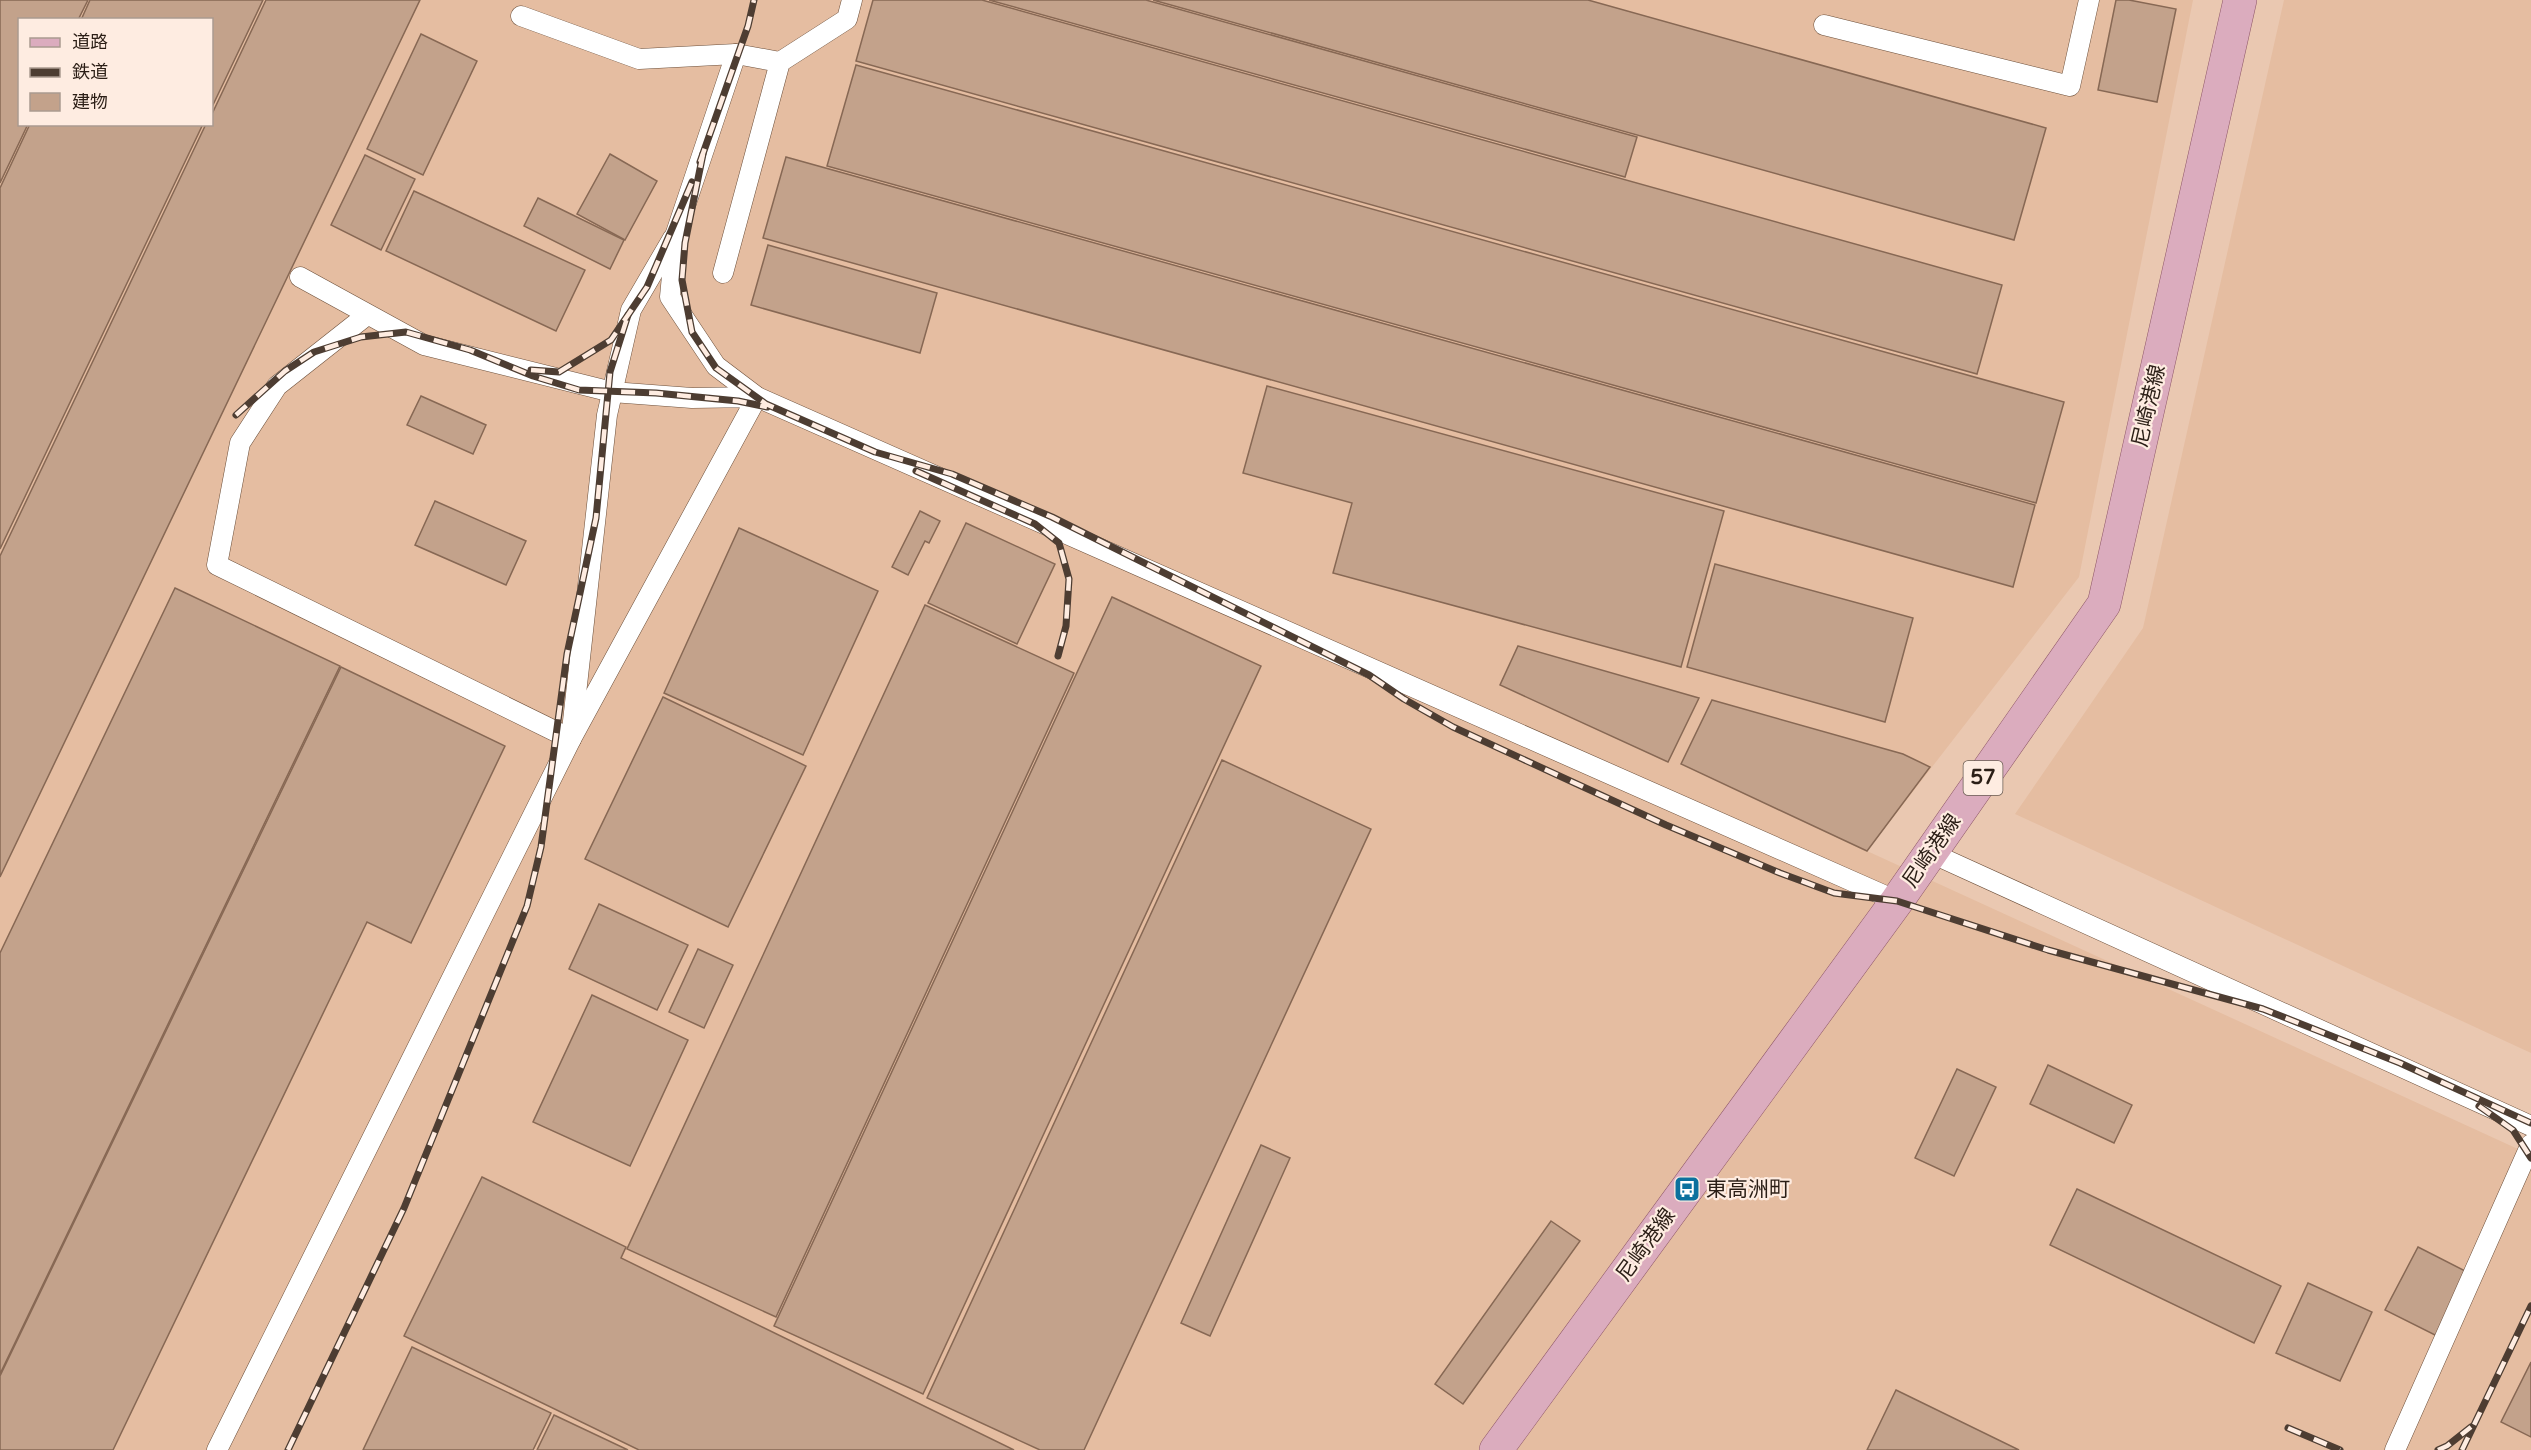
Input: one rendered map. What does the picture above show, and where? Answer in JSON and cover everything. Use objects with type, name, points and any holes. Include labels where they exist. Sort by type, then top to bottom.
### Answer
[{"type":"main road","name":"尼崎港線","points":[[1496,1450],[1897,901],[2104,604],[2240,0]]},
{"type":"lane","points":[[723,273],[780,62],[847,19],[852,0]]},
{"type":"lane","points":[[1824,25],[2070,86],[2089,0]]},
{"type":"lane","points":[[521,16],[639,59],[736,54],[780,62]]},
{"type":"lane","points":[[571,739],[607,416],[631,310],[676,233],[736,54]]},
{"type":"lane","points":[[676,233],[670,297],[716,366],[757,397],[1897,901]]},
{"type":"lane","points":[[300,278],[424,345],[612,392],[692,398],[757,397]]},
{"type":"lane","points":[[368,315],[277,386],[240,443],[217,565],[571,739]]},
{"type":"lane","points":[[217,1450],[571,739],[757,397]]},
{"type":"lane","points":[[1931,853],[2531,1126]]},
{"type":"lane","points":[[2395,1450],[2531,1144]]},
{"type":"shaded area","points":[[0,0],[2193,0],[2079,577],[1867,851],[2531,1155],[2531,1450],[0,1450]]},
{"type":"shaded area","points":[[2284,0],[2531,0],[2531,1053],[2015,814],[2143,628]]},
{"type":"building","points":[[0,0],[88,0],[79,18],[18,18],[18,126],[27,126],[0,183]]},
{"type":"building","points":[[90,0],[263,0],[213,105],[213,18],[82,18]]},
{"type":"building","points":[[266,0],[420,0],[0,877],[0,556],[205,126],[213,126],[213,112]]},
{"type":"building","points":[[873,0],[982,0],[2002,285],[1977,374],[856,61]]},
{"type":"building","points":[[989,0],[1146,0],[1637,137],[1625,177]]},
{"type":"building","points":[[1153,0],[1588,0],[2046,128],[2014,240]]},
{"type":"building","points":[[2116,0],[2129,0],[2176,9],[2157,102],[2098,90]]},
{"type":"building","points":[[421,34],[477,61],[423,175],[367,149]]},
{"type":"building","points":[[856,65],[2064,402],[2036,503],[827,166]]},
{"type":"building","points":[[29,126],[202,126],[0,549],[0,188]]},
{"type":"building","points":[[610,154],[657,181],[625,240],[577,214]]},
{"type":"building","points":[[365,155],[415,179],[381,250],[331,225]]},
{"type":"building","points":[[786,157],[2035,505],[2013,587],[763,238]]},
{"type":"building","points":[[414,191],[585,270],[556,331],[386,251]]},
{"type":"building","points":[[538,198],[624,240],[610,269],[524,226]]},
{"type":"building","points":[[768,245],[937,293],[920,353],[751,305]]},
{"type":"building","points":[[1267,386],[1724,511],[1681,667],[1333,573],[1352,503],[1243,473]]},
{"type":"building","points":[[421,396],[486,425],[473,454],[407,425]]},
{"type":"building","points":[[435,501],[526,541],[506,585],[415,545]]},
{"type":"building","points":[[920,511],[940,521],[929,543],[925,541],[908,575],[892,567]]},
{"type":"building","points":[[966,523],[1055,564],[1017,644],[928,603]]},
{"type":"building","points":[[739,528],[878,591],[803,755],[664,693]]},
{"type":"building","points":[[1715,564],[1913,618],[1885,722],[1687,667]]},
{"type":"building","points":[[175,588],[340,666],[0,1374],[0,953]]},
{"type":"building","points":[[1112,597],[1261,666],[923,1394],[774,1326]]},
{"type":"building","points":[[925,605],[1074,673],[776,1317],[627,1249]]},
{"type":"building","points":[[1518,646],[1699,698],[1668,762],[1500,685]]},
{"type":"building","points":[[341,667],[505,746],[411,943],[367,922],[113,1450],[0,1450],[0,1376]]},
{"type":"building","points":[[663,697],[806,766],[728,927],[585,859]]},
{"type":"building","points":[[1712,700],[1903,754],[1930,767],[1867,851],[1681,764]]},
{"type":"building","points":[[1222,760],[1371,829],[1084,1450],[1040,1450],[927,1398]]},
{"type":"building","points":[[599,904],[688,945],[657,1010],[569,969]]},
{"type":"building","points":[[698,949],[733,965],[704,1028],[669,1012]]},
{"type":"building","points":[[592,995],[688,1040],[630,1166],[533,1122]]},
{"type":"building","points":[[2048,1065],[2132,1105],[2114,1143],[2030,1104]]},
{"type":"building","points":[[1957,1069],[1996,1087],[1954,1176],[1915,1158]]},
{"type":"building","points":[[1261,1145],[1290,1158],[1210,1336],[1181,1323]]},
{"type":"building","points":[[482,1177],[626,1247],[621,1258],[1014,1450],[639,1450],[404,1336]]},
{"type":"building","points":[[2077,1189],[2281,1286],[2254,1343],[2050,1245]]},
{"type":"building","points":[[1551,1221],[1580,1241],[1463,1404],[1435,1384]]},
{"type":"building","points":[[2418,1247],[2471,1274],[2439,1337],[2385,1310]]},
{"type":"building","points":[[2308,1283],[2372,1312],[2340,1381],[2276,1353]]},
{"type":"building","points":[[412,1347],[551,1413],[533,1450],[363,1450]]},
{"type":"building","points":[[2531,1362],[2531,1437],[2501,1422]]},
{"type":"building","points":[[1896,1390],[2019,1450],[1867,1450]]},
{"type":"building","points":[[554,1415],[628,1450],[537,1450]]},
{"type":"railway","points":[[700,162],[748,26],[754,0]]},
{"type":"railway","points":[[703,154],[685,243],[682,280],[692,332],[716,368],[766,404],[875,452],[952,474],[1052,517],[1369,675],[1404,699],[1453,727],[1666,825],[1780,873],[1834,893],[1897,901],[2048,950],[2263,1009],[2400,1063],[2531,1123]]},
{"type":"railway","points":[[531,370],[559,372],[611,340],[647,287],[692,182]]},
{"type":"railway","points":[[288,1450],[404,1208],[527,906],[541,847],[567,654],[596,518],[610,372],[628,315]]},
{"type":"railway","points":[[236,415],[285,371],[314,352],[361,337],[406,332],[470,350],[533,376],[579,390],[656,393],[738,401],[767,407]]},
{"type":"railway","points":[[916,471],[1035,524],[1059,543],[1069,579],[1066,626],[1058,656]]},
{"type":"railway","points":[[2479,1106],[2513,1130],[2531,1158]]},
{"type":"railway","points":[[2462,1450],[2531,1306]]},
{"type":"railway","points":[[2438,1450],[2447,1446],[2471,1427]]},
{"type":"railway","points":[[2288,1428],[2340,1450]]},
{"type":"place","name":"東高洲町","points":[[1687,1189]]}]
